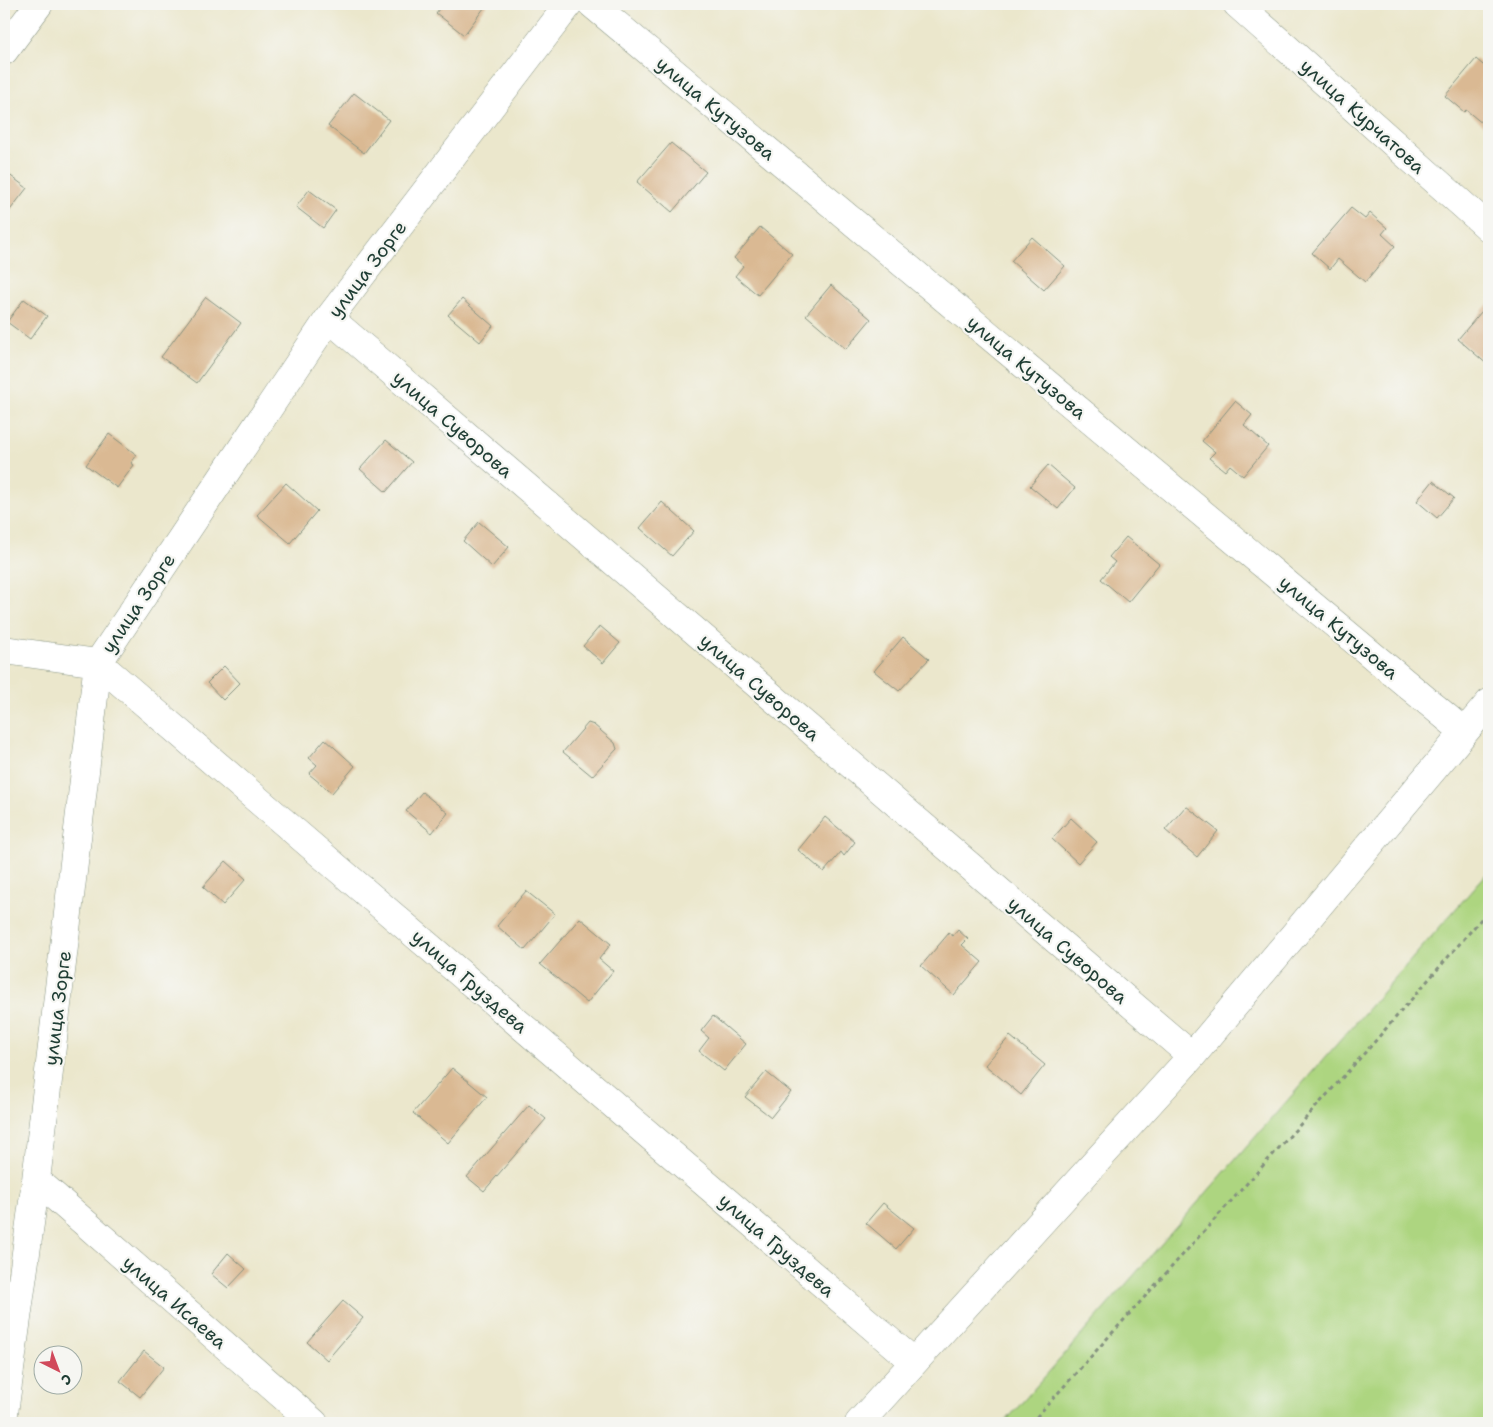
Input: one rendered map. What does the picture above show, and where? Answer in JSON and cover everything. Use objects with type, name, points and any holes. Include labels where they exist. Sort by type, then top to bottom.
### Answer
[{"type":"street","points":[[4,51],[39,4]]},
{"type":"street","name":"улица Зорге","points":[[4,1413],[36,1180],[98,663],[329,318],[568,4]]},
{"type":"street","name":"улица Кутузова","points":[[592,4],[1463,731]]},
{"type":"street","name":"улица Курчатова","points":[[1237,4],[1489,228]]},
{"type":"street","name":"улица Суворова","points":[[329,318],[1192,1056]]},
{"type":"street","points":[[4,650],[98,663]]},
{"type":"street","name":"улица Груздева","points":[[98,663],[914,1362]]},
{"type":"street","points":[[859,1423],[1192,1056],[1463,731],[1489,703]]},
{"type":"street","name":"улица Исаева","points":[[36,1180],[314,1423]]},
{"type":"path","points":[[1031,1423],[1376,1040],[1489,910]]},
{"type":"green space","points":[[1489,871],[1489,1423],[1004,1423]]},
{"type":"building","points":[[443,4],[487,4],[464,35],[436,13]]},
{"type":"building","points":[[1476,59],[1489,70],[1489,129],[1445,96]]},
{"type":"building","points":[[354,93],[389,120],[364,153],[328,126]]},
{"type":"building","points":[[671,143],[706,172],[672,212],[637,182]]},
{"type":"building","points":[[4,171],[27,188],[4,218]]},
{"type":"building","points":[[309,190],[336,210],[323,228],[296,207]]},
{"type":"building","points":[[1351,208],[1365,219],[1370,213],[1387,228],[1382,234],[1395,246],[1365,282],[1338,259],[1330,269],[1312,253]]},
{"type":"building","points":[[760,227],[792,254],[758,295],[735,276],[743,266],[734,258]]},
{"type":"building","points":[[1032,237],[1065,266],[1044,290],[1011,261]]},
{"type":"building","points":[[831,285],[871,319],[846,349],[806,315]]},
{"type":"building","points":[[206,297],[241,323],[197,383],[161,357]]},
{"type":"building","points":[[24,299],[47,316],[30,339],[7,322]]},
{"type":"building","points":[[462,299],[493,326],[480,342],[448,315]]},
{"type":"building","points":[[1488,304],[1489,306],[1489,366],[1458,339]]},
{"type":"building","points":[[1235,401],[1252,415],[1244,425],[1268,446],[1243,476],[1230,465],[1225,471],[1209,458],[1215,452],[1202,441]]},
{"type":"building","points":[[109,434],[137,455],[131,463],[134,465],[117,488],[86,465]]},
{"type":"building","points":[[386,440],[412,462],[386,492],[360,469]]},
{"type":"building","points":[[1048,465],[1075,488],[1058,509],[1030,486]]},
{"type":"building","points":[[1433,481],[1454,498],[1437,518],[1417,501]]},
{"type":"building","points":[[286,483],[317,511],[290,543],[257,515]]},
{"type":"building","points":[[662,502],[694,531],[672,556],[640,528]]},
{"type":"building","points":[[479,522],[509,547],[492,567],[463,541]]},
{"type":"building","points":[[1126,537],[1159,564],[1128,602],[1101,579],[1115,562],[1109,557]]},
{"type":"building","points":[[600,626],[620,643],[603,663],[583,646]]},
{"type":"building","points":[[903,637],[929,659],[899,691],[874,671]]},
{"type":"building","points":[[224,666],[240,683],[223,700],[207,683]]},
{"type":"building","points":[[588,723],[594,725],[615,743],[617,749],[592,776],[563,752]]},
{"type":"building","points":[[325,739],[355,766],[332,793],[309,774],[317,765],[309,758]]},
{"type":"building","points":[[422,792],[448,813],[432,833],[406,811]]},
{"type":"building","points":[[1186,806],[1218,831],[1197,857],[1165,830]]},
{"type":"building","points":[[825,817],[855,842],[844,856],[841,852],[824,872],[798,850]]},
{"type":"building","points":[[1071,818],[1097,842],[1078,863],[1052,839]]},
{"type":"building","points":[[226,861],[246,879],[223,905],[203,887]]},
{"type":"building","points":[[526,891],[555,914],[525,950],[497,926]]},
{"type":"building","points":[[580,918],[611,944],[599,959],[613,971],[587,1003],[540,964]]},
{"type":"building","points":[[958,930],[968,939],[962,945],[982,962],[954,995],[921,966],[949,933],[953,936]]},
{"type":"building","points":[[713,1016],[746,1044],[724,1071],[699,1051],[709,1038],[701,1031]]},
{"type":"building","points":[[1010,1036],[1045,1065],[1021,1095],[985,1065]]},
{"type":"building","points":[[452,1068],[487,1097],[448,1143],[413,1113]]},
{"type":"building","points":[[766,1072],[791,1092],[771,1117],[745,1097]]},
{"type":"building","points":[[529,1105],[546,1119],[484,1191],[467,1177]]},
{"type":"building","points":[[883,1203],[914,1228],[896,1249],[866,1223]]},
{"type":"building","points":[[228,1253],[246,1269],[228,1288],[211,1274]]},
{"type":"building","points":[[343,1301],[363,1318],[327,1360],[307,1342]]},
{"type":"building","points":[[144,1351],[164,1367],[140,1397],[120,1381]]}]
